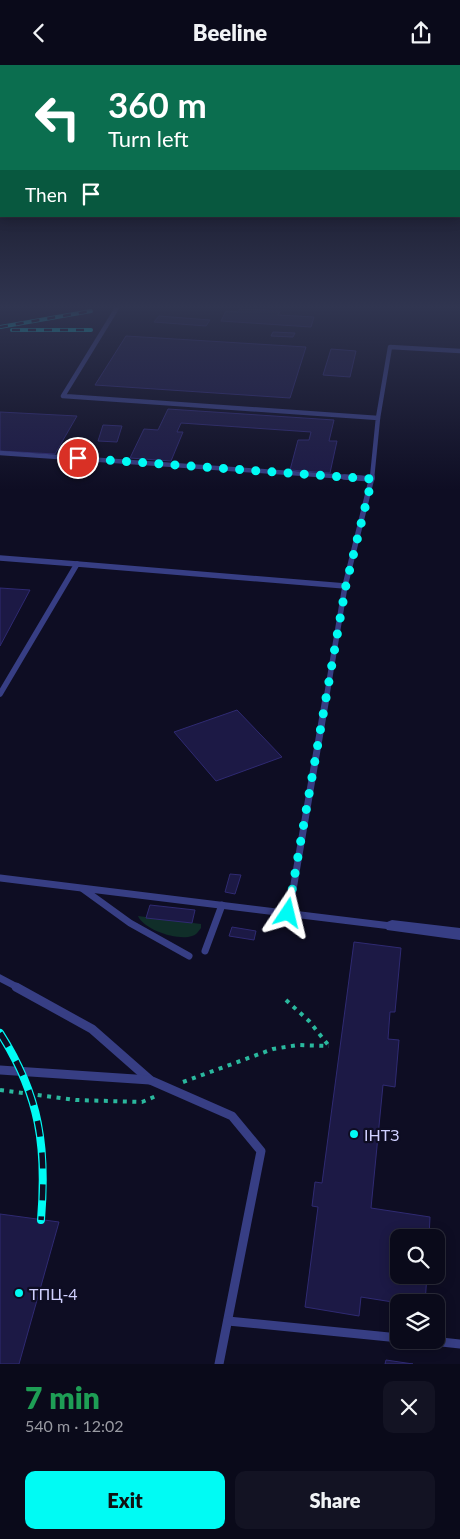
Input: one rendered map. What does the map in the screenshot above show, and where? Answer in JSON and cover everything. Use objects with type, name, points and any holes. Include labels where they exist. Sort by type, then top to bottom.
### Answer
[{"type":"street","points":[[392,926],[460,934]]},
{"type":"lane","points":[[80,369],[63,396],[378,418]]},
{"type":"lane","points":[[288,913],[346,585],[372,479],[378,418],[386,369]]},
{"type":"lane","points":[[0,453],[372,479]]},
{"type":"lane","points":[[0,558],[346,585]]},
{"type":"lane","points":[[0,694],[77,564]]},
{"type":"lane","points":[[0,878],[392,926]]},
{"type":"lane","points":[[82,888],[130,923],[189,956]]},
{"type":"lane","points":[[205,951],[222,905]]},
{"type":"lane","points":[[0,978],[92,1029],[150,1079],[168,1089],[232,1116],[262,1151],[219,1364]]},
{"type":"lane","points":[[0,1070],[150,1079]]},
{"type":"lane","points":[[228,1321],[390,1337]]},
{"type":"lane","points":[[445,1342],[460,1343]]},
{"type":"path","points":[[0,1090],[76,1100],[142,1102],[168,1089],[251,1055],[278,1047],[304,1043],[329,1046],[317,1029],[295,1006],[286,1000]]},
{"type":"green space","points":[[138,916],[201,924],[201,928],[192,936],[170,936],[147,926]]},
{"type":"building","points":[[105,369],[299,369],[290,398],[95,385]]},
{"type":"building","points":[[325,369],[352,369],[350,377],[323,375]]},
{"type":"building","points":[[168,409],[334,420],[329,441],[337,441],[330,473],[290,470],[298,440],[309,440],[311,432],[181,423],[177,432],[183,432],[171,461],[130,458],[144,429],[158,430]]},
{"type":"building","points":[[0,412],[77,416],[55,454],[0,451]]},
{"type":"building","points":[[103,425],[122,426],[117,442],[98,441]]},
{"type":"building","points":[[0,588],[30,590],[0,646]]},
{"type":"building","points":[[237,710],[282,757],[216,781],[174,732]]},
{"type":"building","points":[[230,874],[241,875],[235,894],[225,892]]},
{"type":"building","points":[[150,905],[195,910],[192,923],[146,918]]},
{"type":"building","points":[[232,927],[256,931],[254,940],[229,936]]},
{"type":"building","name":"ІНТЗ","points":[[354,942],[401,948],[395,1012],[390,1012],[388,1039],[399,1040],[395,1087],[383,1085],[371,1208],[430,1217],[429,1229],[390,1229],[390,1284],[426,1284],[426,1294],[390,1294],[390,1302],[361,1297],[359,1316],[305,1307],[318,1207],[312,1206],[315,1182],[322,1183]]},
{"type":"building","name":"ТПЦ-4","points":[[0,1214],[59,1222],[19,1364],[0,1364]]},
{"type":"building","points":[[386,1360],[413,1364],[385,1364]]},
{"type":"railway","points":[[0,1033],[24,1079],[38,1123],[43,1169],[41,1220]]},
{"type":"place","name":"ІНТЗ","points":[[354,1134]]},
{"type":"place","name":"ТПЦ-4","points":[[19,1293]]},
{"type":"route","points":[[78,458],[372,479],[346,585],[288,913]]}]
